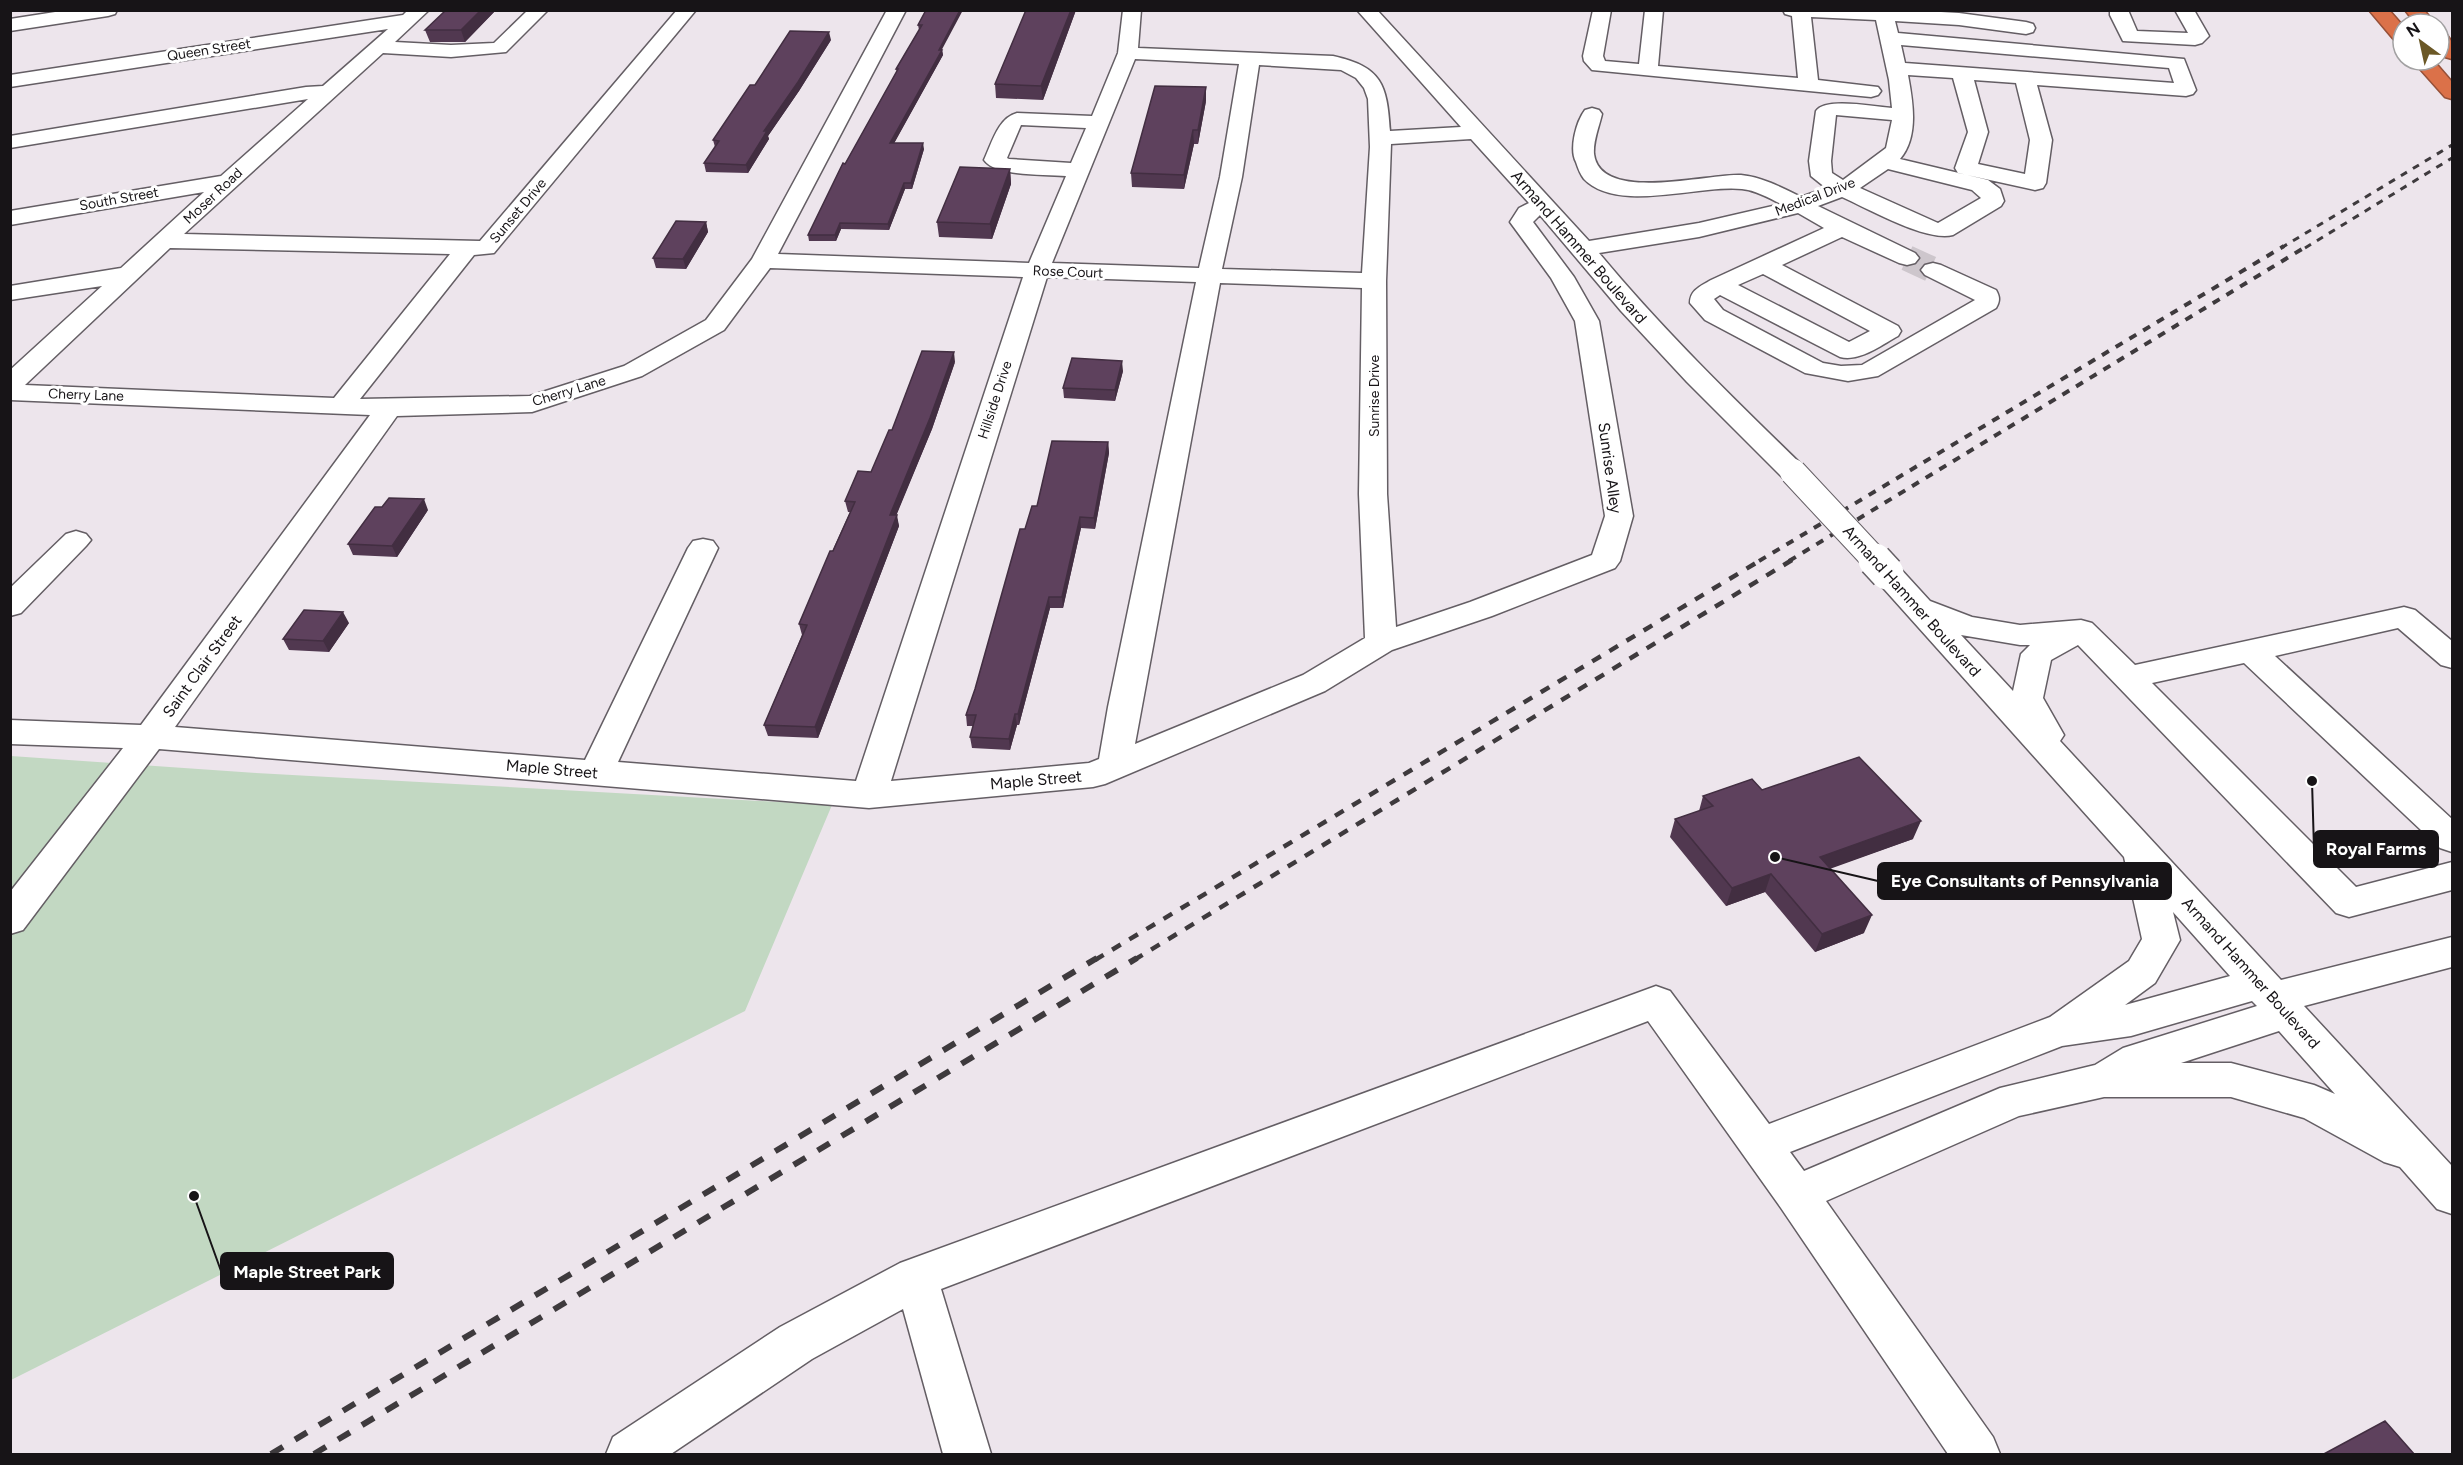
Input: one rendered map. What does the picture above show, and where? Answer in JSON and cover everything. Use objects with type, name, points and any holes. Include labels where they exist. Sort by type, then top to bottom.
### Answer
[{"type":"highway","points":[[2378,10],[2391,25]]},
{"type":"highway","points":[[2433,72],[2450,91]]},
{"type":"street","points":[[10,25],[108,10]]},
{"type":"street","points":[[377,47],[451,51],[499,48],[539,10]]},
{"type":"street","name":"Sunset Drive","points":[[166,241],[486,248],[687,10]]},
{"type":"street","name":"Cherry Lane","points":[[10,392],[389,408],[532,404],[633,371],[715,325],[763,261],[897,10]]},
{"type":"street","name":"Hillside Drive","points":[[869,795],[1037,271],[1128,53],[1132,10]]},
{"type":"street","name":"Armand Hammer Boulevard","points":[[1366,10],[1543,204],[1630,306],[1793,472],[1887,573],[2452,1195]]},
{"type":"street","points":[[1602,10],[1594,61],[1599,66],[1809,85],[1901,104]]},
{"type":"street","points":[[1648,71],[1654,10]]},
{"type":"street","points":[[1792,10],[1973,15]]},
{"type":"street","points":[[1951,10],[1973,15],[1984,24],[2040,29]]},
{"type":"street","points":[[2119,10],[2119,15],[2130,37]]},
{"type":"street","points":[[1801,11],[1809,85]]},
{"type":"street","points":[[2107,35],[2186,41],[2195,39],[2199,36],[2179,11]]},
{"type":"street","name":"Medical Drive","points":[[1583,249],[1768,215],[1842,189],[1876,170],[1897,150],[1904,129],[1897,68],[1884,13]]},
{"type":"street","name":"Moser Road","points":[[10,385],[228,181],[414,15]]},
{"type":"street","name":"Queen Street","points":[[10,81],[414,15]]},
{"type":"street","points":[[1890,38],[2178,63],[2186,90],[1897,68]]},
{"type":"street","name":"Sunrise Drive","points":[[1128,53],[1333,62],[1356,69],[1374,87],[1381,138],[1374,281],[1373,494],[1381,643]]},
{"type":"street","points":[[1104,770],[1124,707],[1209,276],[1231,177],[1250,58]]},
{"type":"street","points":[[1962,73],[1978,132],[1966,168],[2035,183],[2041,140],[2025,78]]},
{"type":"street","points":[[10,142],[306,93],[328,92]]},
{"type":"street","points":[[1884,162],[1980,185],[1992,194],[1993,201],[1945,230],[1935,229],[1842,189],[1822,176],[1820,161],[1826,111],[1901,104]]},
{"type":"street","points":[[1592,114],[1583,157],[1588,170],[1601,182],[1618,188],[1644,190],[1726,181],[1756,185],[1907,258]]},
{"type":"street","points":[[1079,170],[1004,165],[995,160],[1013,121],[1017,119],[1099,122]]},
{"type":"street","points":[[1381,138],[1476,132]]},
{"type":"street","name":"South Street","points":[[10,218],[228,181]]},
{"type":"street","name":"Sunrise Alley","points":[[1381,643],[1481,609],[1605,561],[1619,516],[1587,321],[1562,277],[1521,222],[1527,213],[1543,204]]},
{"type":"street","points":[[1842,228],[1719,285],[1702,296],[1702,303],[1714,315],[1814,368],[1848,375],[1869,371],[1987,303],[1987,296],[1933,270]]},
{"type":"street","points":[[341,406],[467,248]]},
{"type":"street","name":"Rose Court","points":[[763,261],[1374,281]]},
{"type":"street","points":[[1719,285],[1849,352],[1890,331],[1763,264]]},
{"type":"street","points":[[10,294],[130,274]]},
{"type":"street","name":"Saint Clair Street","points":[[10,920],[150,737],[389,408]]},
{"type":"street","points":[[10,606],[76,540]]},
{"type":"street","points":[[596,773],[704,548]]},
{"type":"street","points":[[1918,608],[1966,626],[2020,635],[2080,630]]},
{"type":"street","points":[[2127,678],[2404,617],[2452,657]]},
{"type":"street","points":[[2080,630],[2349,903],[2452,876]]},
{"type":"street","points":[[2062,766],[2027,698],[2037,654],[2080,630]]},
{"type":"street","points":[[1104,770],[1314,683],[1381,643]]},
{"type":"street","points":[[2250,651],[2452,838]]},
{"type":"street","name":"Maple Street","points":[[10,732],[150,737],[869,795],[1104,770]]},
{"type":"street","points":[[2060,1030],[2142,972],[2161,940],[2141,852]]},
{"type":"street","points":[[1761,1145],[2060,1030],[2273,998],[2452,952]]},
{"type":"street","points":[[2104,1080],[2137,1060],[2273,998]]},
{"type":"street","points":[[630,1455],[796,1343],[916,1278],[1656,1002],[1796,1194],[1976,1455]]},
{"type":"street","points":[[1796,1194],[2014,1100],[2104,1080],[2231,1080],[2314,1103],[2421,1161]]},
{"type":"street","points":[[916,1278],[967,1455]]},
{"type":"green space","points":[[11,756],[256,773],[832,805],[745,1011],[11,1380]]},
{"type":"building","points":[[446,10],[481,10],[461,30],[425,30]]},
{"type":"building","points":[[926,10],[960,10],[939,50],[942,50],[890,143],[923,143],[911,183],[904,183],[888,224],[840,223],[835,235],[808,235],[843,163],[845,164],[922,25],[918,25]]},
{"type":"building","points":[[1026,10],[1071,10],[1041,86],[995,84]]},
{"type":"building","points":[[790,31],[829,32],[764,131],[767,131],[746,165],[704,163],[719,141],[713,140],[750,85],[755,85]]},
{"type":"building","points":[[1155,86],[1206,87],[1198,130],[1193,130],[1184,175],[1131,173]]},
{"type":"building","points":[[960,167],[1010,169],[990,224],[937,222]]},
{"type":"building","points":[[676,221],[706,222],[683,259],[653,258]]},
{"type":"building","points":[[922,351],[954,352],[890,515],[897,515],[815,727],[764,725],[807,625],[799,624],[830,551],[833,551],[855,502],[845,501],[858,471],[871,472],[889,430],[892,430]]},
{"type":"building","points":[[1072,358],[1122,361],[1115,390],[1063,388]]},
{"type":"building","points":[[1052,441],[1108,442],[1094,518],[1080,517],[1062,597],[1049,597],[1018,714],[1015,714],[1009,739],[970,737],[976,715],[966,715],[1020,529],[1025,529],[1032,506],[1037,506]]},
{"type":"building","points":[[389,498],[424,499],[392,546],[348,544],[375,507],[382,507]]},
{"type":"building","points":[[304,610],[343,612],[323,641],[283,639]]},
{"type":"building","points":[[1859,757],[1921,821],[1820,857],[1872,915],[1822,934],[1771,874],[1732,888],[1675,819],[1713,806],[1703,796],[1752,779],[1762,790]]},
{"type":"building","points":[[2385,1421],[2415,1455],[2322,1455]]},
{"type":"tunnel","points":[[1907,258],[1933,270]]},
{"type":"railway","points":[[2281,248],[2452,145]]},
{"type":"railway","points":[[2305,248],[2452,158]]},
{"type":"railway","points":[[1759,561],[2284,246]]},
{"type":"railway","points":[[1789,561],[2307,246]]},
{"type":"railway","points":[[1095,960],[1761,560]]},
{"type":"railway","points":[[1134,960],[1792,560]]},
{"type":"railway","points":[[271,1454],[1097,958]]},
{"type":"railway","points":[[314,1454],[1137,958]]},
{"type":"place","name":"Royal Farms","points":[[2312,781]]},
{"type":"place","name":"Eye Consultants of Pennsylvania","points":[[1775,857]]},
{"type":"place","name":"Maple Street Park","points":[[194,1196]]}]
